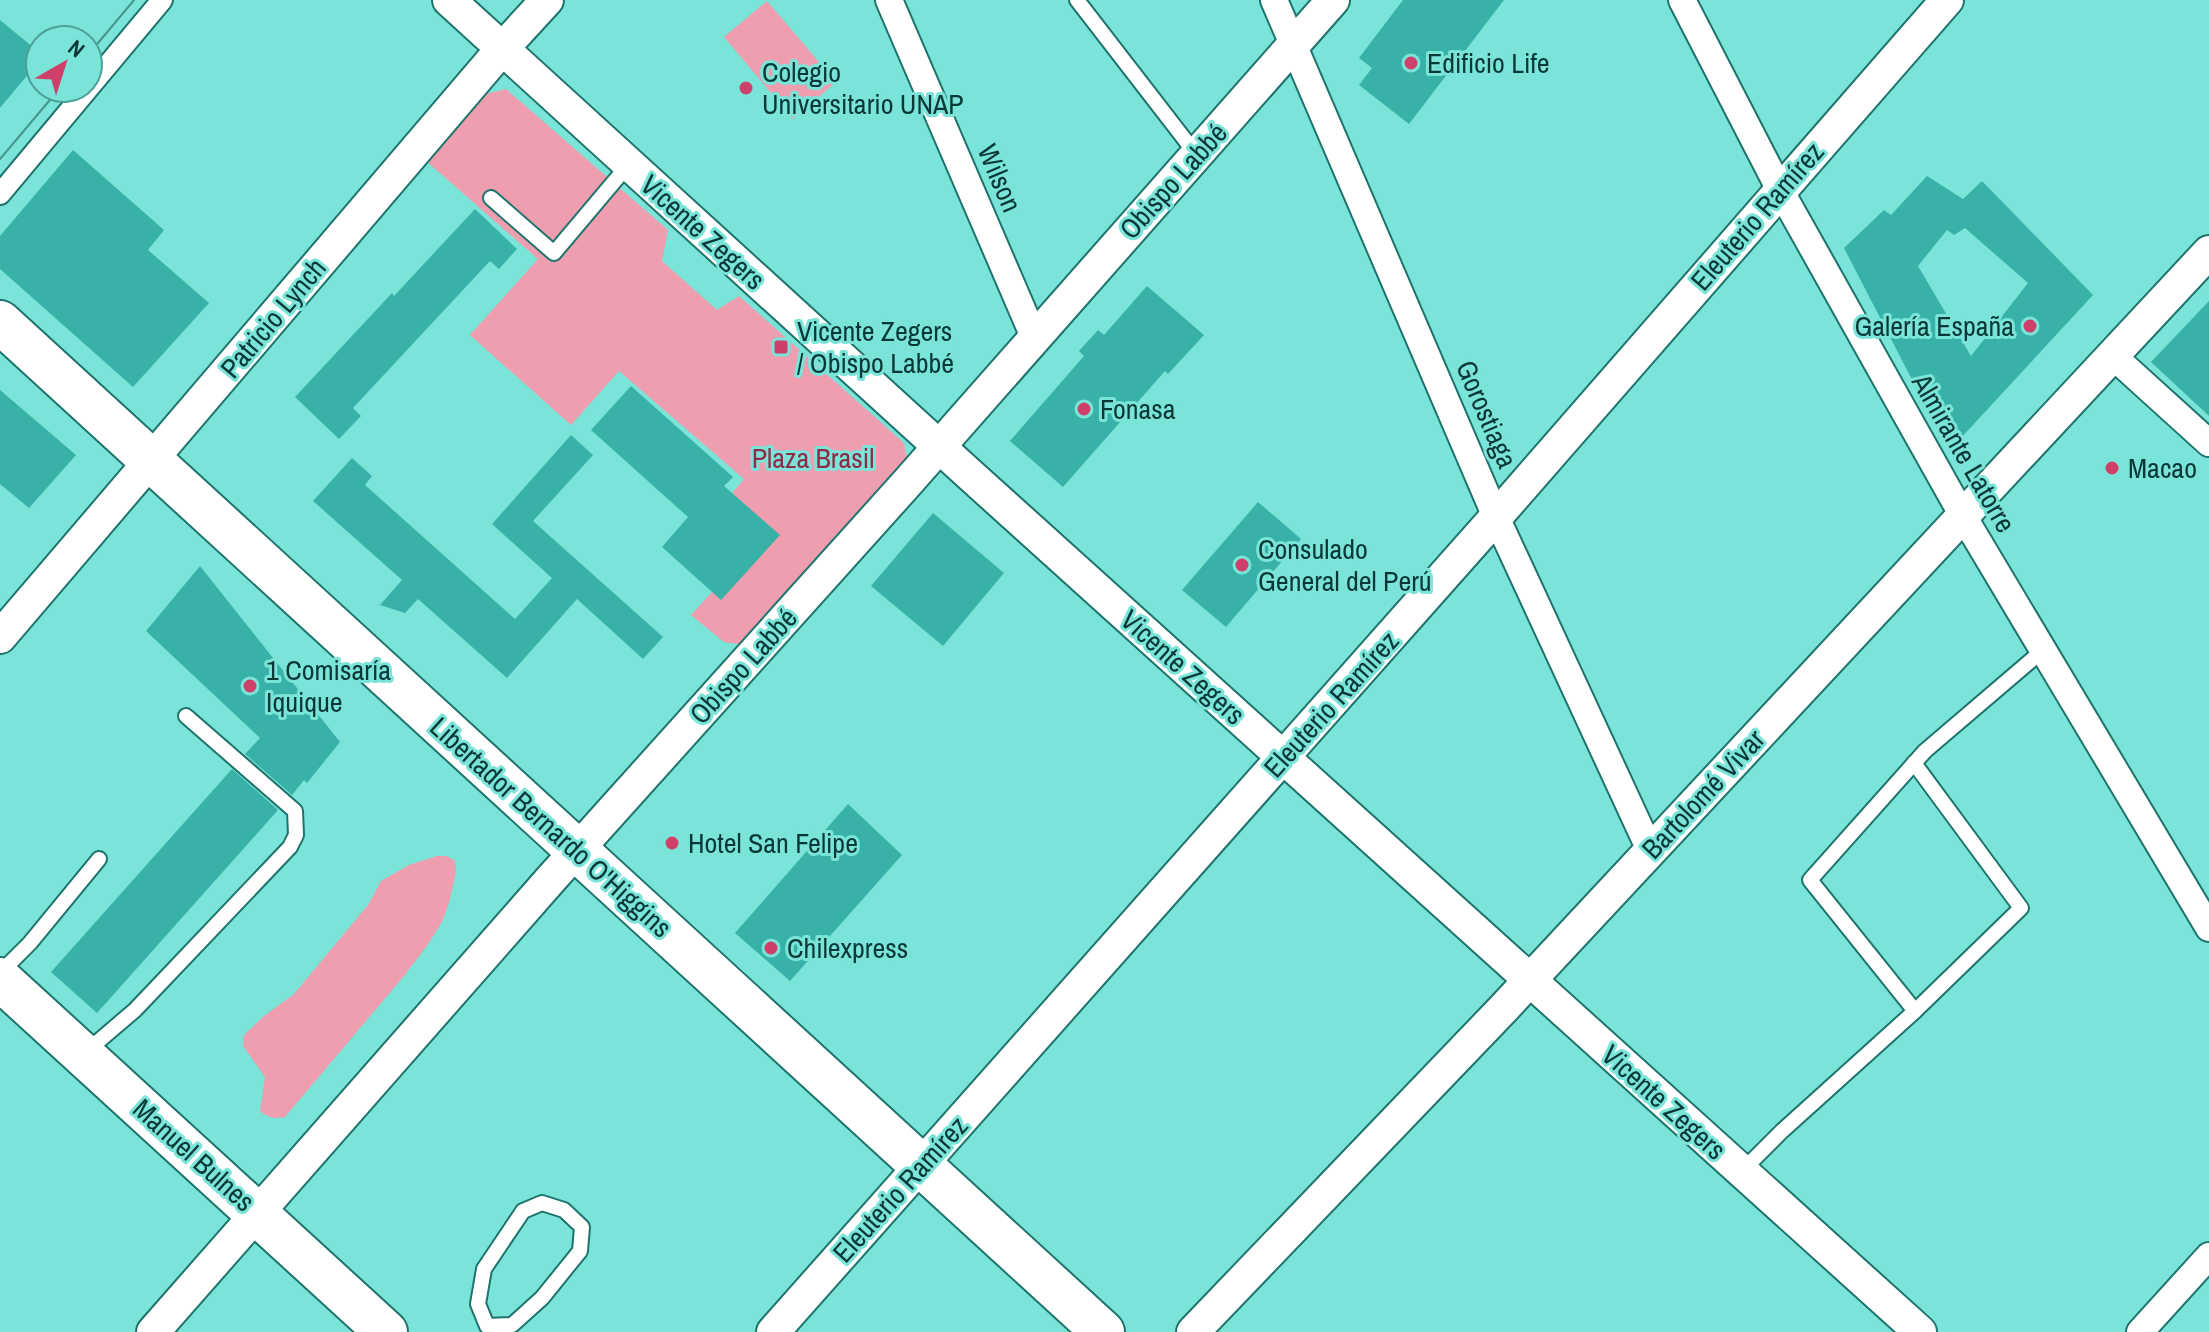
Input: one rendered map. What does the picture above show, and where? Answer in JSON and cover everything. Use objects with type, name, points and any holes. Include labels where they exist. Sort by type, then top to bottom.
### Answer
[{"type":"main road","name":"Libertador Bernardo O'Higgins","points":[[0,322],[1103,1332]]},
{"type":"main road","name":"Manuel Bulnes","points":[[0,979],[386,1332]]},
{"type":"street","points":[[0,194],[162,0]]},
{"type":"street","name":"Vicente Zegers","points":[[449,0],[939,447],[1920,1332]]},
{"type":"street","name":"Patricio Lynch","points":[[0,637],[547,0]]},
{"type":"street","name":"Wilson","points":[[889,0],[1034,337]]},
{"type":"street","name":"Gorostiaga","points":[[1274,0],[1496,517],[1650,850]]},
{"type":"street","name":"Obispo Labbé","points":[[153,1332],[1333,0]]},
{"type":"street","name":"Almirante Latorre","points":[[1682,0],[1780,190],[1963,516],[2209,928]]},
{"type":"street","name":"Eleuterio Ramírez","points":[[773,1332],[1496,517],[1947,0]]},
{"type":"street","name":"Bartolomé Vivar","points":[[1193,1332],[1502,1010],[2209,252]]},
{"type":"street","points":[[2113,356],[2209,443]]},
{"type":"street","points":[[2140,1332],[2209,1256]]},
{"type":"lane","points":[[1077,0],[1197,154]]},
{"type":"lane","points":[[491,198],[554,253],[629,164]]},
{"type":"lane","points":[[1915,1011],[1810,880],[1914,763],[2042,651]]},
{"type":"lane","points":[[83,1054],[135,1010],[290,847],[296,835],[295,811],[186,716]]},
{"type":"lane","points":[[1742,1172],[2021,908],[1914,763]]},
{"type":"lane","points":[[0,973],[21,953],[99,859]]},
{"type":"lane","points":[[542,1203],[564,1210],[582,1227],[580,1251],[542,1298],[512,1325],[486,1329],[478,1304],[484,1269],[506,1235],[523,1211],[542,1203]]},
{"type":"green space","points":[[767,1],[836,82],[793,119],[724,37]]},
{"type":"green space","name":"Plaza Brasil","points":[[506,89],[668,230],[662,261],[717,310],[739,296],[904,443],[907,458],[750,646],[724,642],[691,615],[712,592],[779,535],[732,493],[744,479],[619,371],[571,425],[470,335],[538,259],[425,160],[485,94]]},
{"type":"green space","points":[[447,856],[455,861],[456,872],[442,922],[426,947],[285,1117],[271,1117],[260,1111],[265,1077],[243,1046],[244,1035],[294,994],[368,905],[381,881],[409,865]]},
{"type":"building","name":"Edificio Life","points":[[1403,0],[1504,0],[1409,124],[1359,85],[1372,68],[1359,58]]},
{"type":"building","points":[[0,20],[24,40],[24,79],[0,108]]},
{"type":"building","points":[[73,150],[164,230],[148,250],[209,303],[133,387],[0,269],[0,236]]},
{"type":"building","name":"Galería España","points":[[1927,176],[1963,199],[1982,181],[2093,295],[1960,439],[1919,402],[1922,399],[1844,248],[1884,210],[1891,215]],"holes":[[[1965,228],[2028,283],[1971,356],[1918,266],[1947,230],[1954,235]]]},
{"type":"building","points":[[475,209],[517,249],[499,269],[490,261],[353,408],[361,416],[339,439],[295,397]]},
{"type":"building","name":"Fonasa","points":[[1147,286],[1204,335],[1168,374],[1165,371],[1063,487],[1010,441],[1084,356],[1079,351],[1098,330],[1104,335]]},
{"type":"building","points":[[2209,301],[2209,416],[2151,362]]},
{"type":"building","points":[[631,386],[733,477],[724,486],[780,535],[721,600],[662,547],[688,517],[591,430]]},
{"type":"building","points":[[0,390],[76,455],[29,508],[0,484]]},
{"type":"building","points":[[571,435],[593,455],[533,521],[663,637],[643,659],[577,599],[507,678],[418,599],[405,613],[380,605],[402,580],[313,501],[352,458],[372,476],[365,485],[515,619],[552,578],[492,524]]},
{"type":"building","name":"Consulado General del Perú","points":[[1258,502],[1301,539],[1226,627],[1182,590]]},
{"type":"building","points":[[933,513],[1004,573],[943,646],[871,586]]},
{"type":"building","name":"1 Comisaría Iquique","points":[[200,566],[340,742],[307,783],[304,780],[292,795],[245,754],[260,738],[146,631]]},
{"type":"building","points":[[232,769],[278,810],[97,1013],[51,972]]},
{"type":"building","points":[[848,804],[902,855],[790,981],[735,933]]},
{"type":"tram line","points":[[104,36],[134,0]]},
{"type":"tram line","points":[[0,159],[46,104]]},
{"type":"place","name":"Edificio Life","points":[[1411,63]]},
{"type":"place","name":"Colegio Universitario UNAP","points":[[746,88]]},
{"type":"place","name":"Galería España","points":[[2030,326]]},
{"type":"place","name":"Vicente Zegers / Obispo Labbé","points":[[781,347]]},
{"type":"place","name":"Fonasa","points":[[1084,409]]},
{"type":"place","name":"Macao","points":[[2112,468]]},
{"type":"place","name":"Consulado General del Perú","points":[[1242,565]]},
{"type":"place","name":"1 Comisaría Iquique","points":[[250,686]]},
{"type":"place","name":"Hotel San Felipe","points":[[672,843]]},
{"type":"place","name":"Chilexpress","points":[[771,948]]}]
